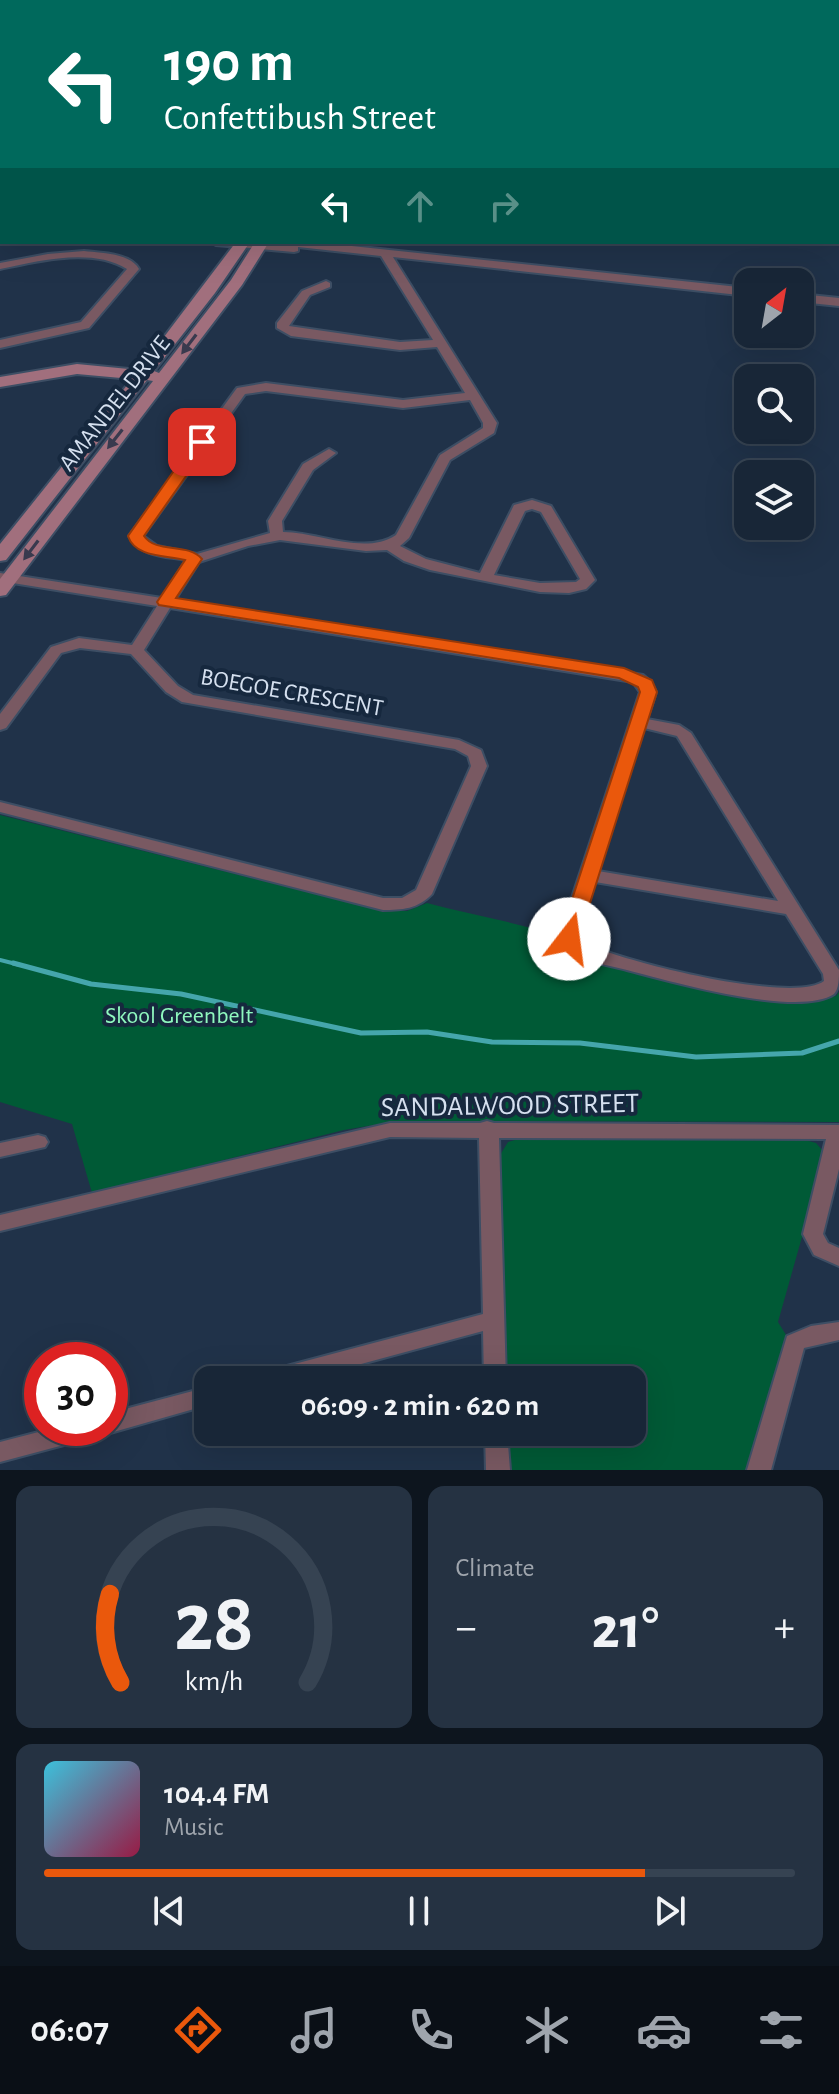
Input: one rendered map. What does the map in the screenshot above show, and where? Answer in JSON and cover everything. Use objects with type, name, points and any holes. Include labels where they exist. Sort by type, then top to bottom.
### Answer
[{"type":"street","name":"AMANDEL DRIVE","points":[[0,556],[242,244]]},
{"type":"street","name":"AMANDEL DRIVE","points":[[3,582],[237,282],[261,244]]},
{"type":"street","points":[[261,244],[734,291]]},
{"type":"street","points":[[297,244],[388,256]]},
{"type":"street","points":[[0,266],[62,254],[124,261],[133,269],[85,325],[0,344]]},
{"type":"street","points":[[0,725],[52,653],[61,647],[86,643],[136,650],[194,559],[277,536],[374,548],[391,546],[402,538],[445,458],[489,430],[490,423],[388,256]]},
{"type":"street","points":[[326,285],[303,297],[283,323],[283,328],[291,332],[400,346],[441,343]]},
{"type":"street","points":[[814,299],[839,302]]},
{"type":"street","points":[[0,382],[77,369],[163,378]]},
{"type":"street","points":[[194,559],[190,555],[145,547],[138,543],[136,536],[241,391],[266,387],[403,404],[474,396]]},
{"type":"street","points":[[277,536],[275,521],[307,469],[329,453]]},
{"type":"street","points":[[391,546],[403,554],[440,567],[485,578],[567,589],[582,586],[588,580],[546,509],[532,504],[523,505],[516,512],[485,578]]},
{"type":"street","points":[[3,582],[165,602],[624,673],[638,678],[648,688],[569,934],[576,948],[738,991],[817,993],[832,985],[832,974],[683,733],[638,722]]},
{"type":"street","name":"BOEGOE CRESCENT","points":[[0,807],[383,904],[398,905],[418,898],[427,889],[479,766],[475,753],[459,745],[188,699],[172,689],[136,650]]},
{"type":"street","points":[[588,875],[792,909]]},
{"type":"street","points":[[487,1128],[490,1141],[494,1366]]},
{"type":"street","name":"SANDALWOOD STREET","points":[[0,1223],[359,1135],[406,1129],[839,1132]]},
{"type":"street","points":[[839,1132],[813,1234],[821,1249],[839,1258]]},
{"type":"street","points":[[0,1150],[38,1142]]},
{"type":"street","points":[[320,1366],[492,1320]]},
{"type":"street","points":[[759,1470],[795,1342],[804,1337],[839,1331]]},
{"type":"street","points":[[128,1418],[194,1400]]},
{"type":"street","points":[[0,1452],[24,1446]]},
{"type":"street","points":[[497,1446],[498,1470]]},
{"type":"green space","name":"Skool Greenbelt","points":[[0,815],[379,910],[407,911],[427,903],[513,923],[731,993],[765,999],[800,1000],[836,996],[839,992],[839,1122],[398,1121],[344,1130],[92,1193],[72,1124],[0,1102]]},
{"type":"green space","points":[[525,1137],[805,1140],[816,1143],[823,1151],[824,1159],[778,1322],[788,1338],[782,1348],[751,1470],[508,1470],[507,1446],[646,1446],[646,1366],[505,1366],[500,1155],[508,1142]]},
{"type":"waterway","points":[[0,960],[20,965]]},
{"type":"waterway","points":[[13,963],[91,984],[181,994],[361,1033],[427,1032],[492,1042],[580,1043],[696,1057],[802,1053],[839,1041]]},
{"type":"route","points":[[202,442],[136,536],[138,543],[145,547],[190,555],[194,559],[165,602],[624,673],[638,678],[648,688],[569,939]]}]
